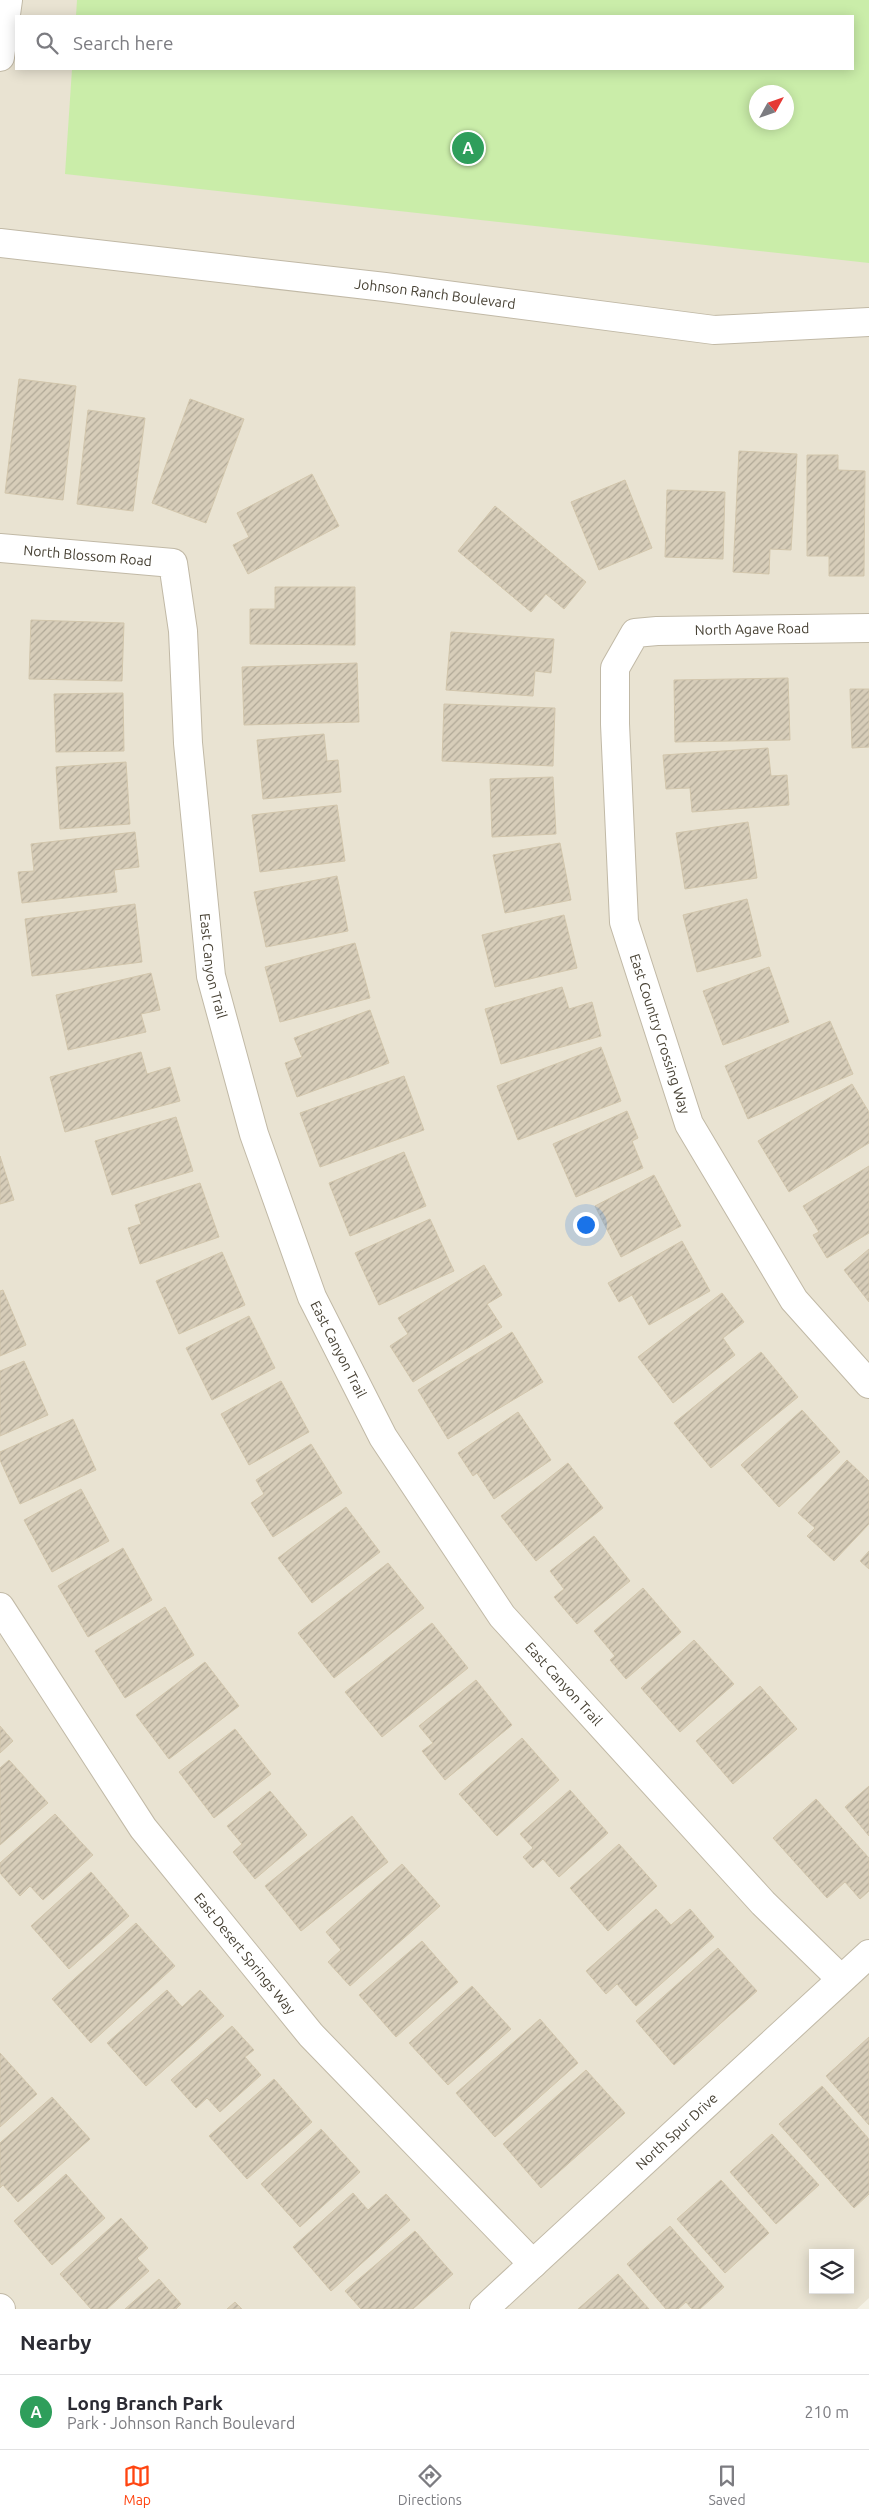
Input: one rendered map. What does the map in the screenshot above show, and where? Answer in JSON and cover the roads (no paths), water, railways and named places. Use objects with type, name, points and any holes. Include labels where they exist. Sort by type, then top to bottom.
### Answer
[{"type":"street","points":[[0,57],[8,0]]},
{"type":"street","name":"Johnson Ranch Boulevard","points":[[0,243],[385,287],[714,330],[869,322]]},
{"type":"street","name":"North Blossom Road","points":[[0,548],[173,563]]},
{"type":"street","name":"East Canyon Trail","points":[[173,563],[183,631],[188,743],[211,976],[254,1134],[312,1296],[383,1437],[502,1616],[763,1903],[842,1979]]},
{"type":"street","name":"North Agave Road","points":[[636,633],[657,630],[869,628]]},
{"type":"street","name":"East Country Crossing Way","points":[[636,633],[615,668],[615,724],[624,922],[689,1124],[794,1300],[869,1384]]},
{"type":"street","name":"East Desert Springs Way","points":[[2,1616],[143,1828],[311,2035],[533,2264]]},
{"type":"street","name":"North Spur Drive","points":[[484,2309],[869,1954]]},
{"type":"place","name":"Long Branch Park","points":[[468,148]]}]
